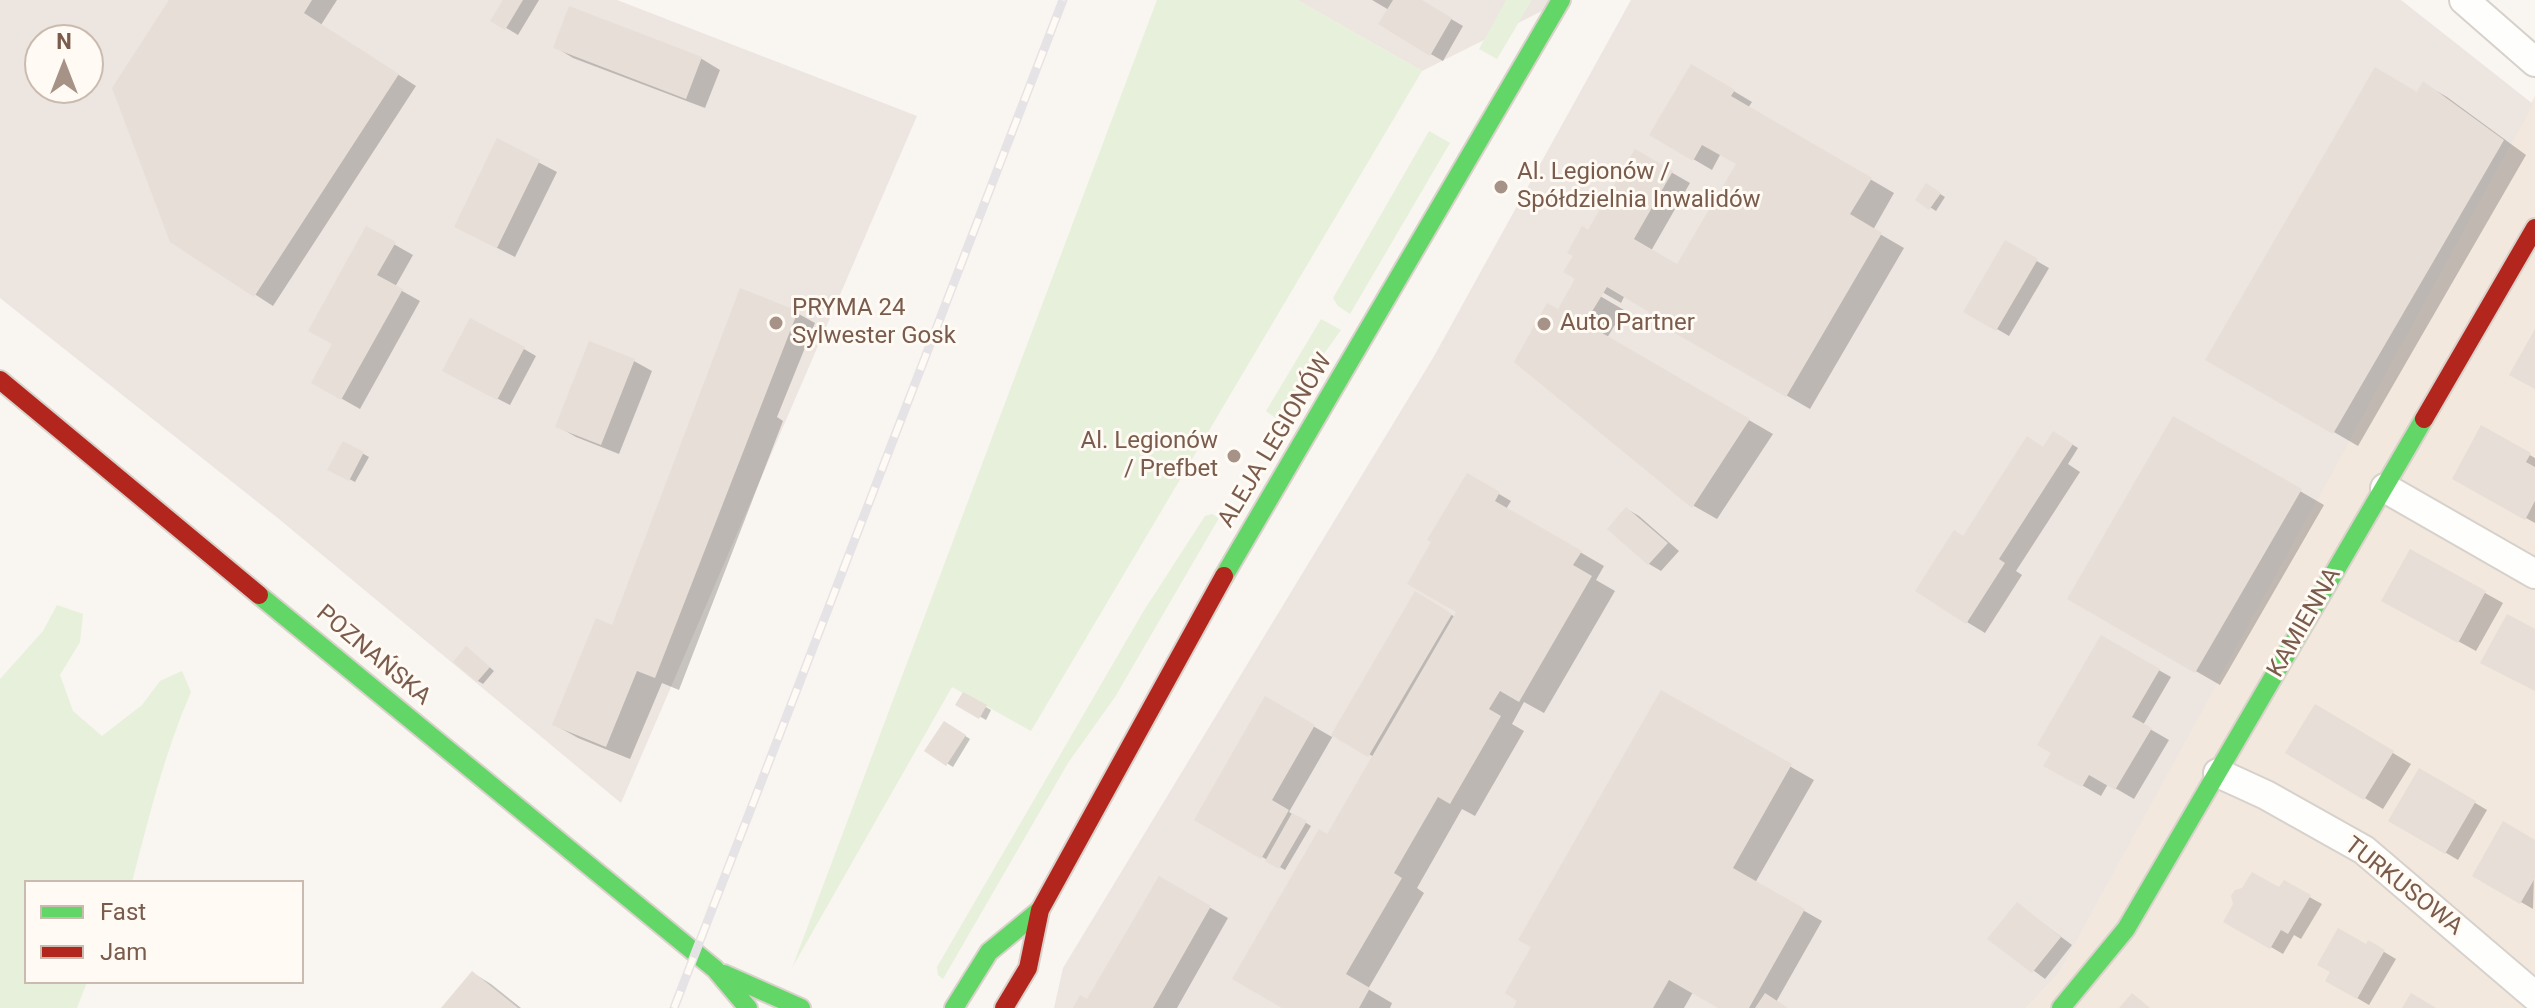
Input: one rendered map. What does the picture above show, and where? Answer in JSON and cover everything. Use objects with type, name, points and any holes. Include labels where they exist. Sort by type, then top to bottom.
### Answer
[{"type":"main road","name":"ALEJA LEGIONÓW","points":[[1004,1008],[1028,968],[1040,910],[1197,621],[1561,0]]},
{"type":"main road","name":"KAMIENNA","points":[[2061,1008],[2126,929],[2535,228]]},
{"type":"main road","name":"POZNAŃSKA","points":[[0,380],[715,969],[748,1008]]},
{"type":"main road","name":"ALEJA LEGIONÓW","points":[[954,1008],[989,952],[1040,910]]},
{"type":"main road","name":"POZNAŃSKA","points":[[715,969],[801,1008]]},
{"type":"street","points":[[2464,0],[2535,62]]},
{"type":"street","points":[[2385,488],[2535,574]]},
{"type":"street","name":"TURKUSOWA","points":[[2218,773],[2266,795],[2364,850],[2535,996]]},
{"type":"shaded area","points":[[0,0],[617,0],[917,116],[621,803],[279,519],[0,298]]},
{"type":"shaded area","points":[[1297,0],[1564,0],[1422,71]]},
{"type":"shaded area","points":[[1631,0],[2401,0],[2533,104],[2059,973],[2026,1008],[1054,1008],[1063,968],[1433,358]]},
{"type":"shaded area","points":[[2535,96],[2535,1008],[2026,1008],[2059,973]]},
{"type":"green space","points":[[1157,0],[1297,0],[1422,71],[1031,731],[952,687],[792,968]]},
{"type":"green space","points":[[1506,0],[1532,0],[1497,59],[1479,49]]},
{"type":"green space","points":[[1429,131],[1450,143],[1350,314],[1333,298]]},
{"type":"green space","points":[[1321,319],[1341,330],[1277,419],[1266,411]]},
{"type":"green space","points":[[1212,514],[1219,518],[1115,697],[1068,763],[943,979],[938,975],[937,967],[1143,612],[1205,516]]},
{"type":"green space","points":[[57,605],[83,614],[80,642],[60,675],[73,711],[102,736],[142,705],[160,681],[182,671],[191,692],[165,762],[133,880],[24,880],[24,984],[86,984],[77,1008],[0,1008],[0,679],[43,631]]},
{"type":"building","points":[[169,0],[312,0],[304,13],[399,74],[254,297],[170,242],[112,88]]},
{"type":"building","points":[[503,0],[523,0],[505,30],[490,21]]},
{"type":"building","points":[[1393,0],[1422,0],[1452,18],[1430,56],[1378,24]]},
{"type":"building","points":[[569,6],[702,57],[686,99],[553,48]]},
{"type":"building","points":[[1691,64],[1735,90],[1731,96],[1872,178],[1850,214],[1882,233],[1786,397],[1647,317],[1649,312],[1607,287],[1585,323],[1750,419],[1692,508],[1514,362],[1547,303],[1558,309],[1575,279],[1563,272],[1573,256],[1567,253],[1582,226],[1588,230],[1635,149],[1673,171],[1634,239],[1677,264],[1736,164],[1702,145],[1693,161],[1649,135]]},
{"type":"building","points":[[2375,67],[2417,92],[2423,81],[2504,140],[2333,434],[2205,360]]},
{"type":"building","points":[[497,138],[540,160],[497,248],[454,227]]},
{"type":"building","points":[[1926,183],[1941,193],[1929,210],[1915,200]]},
{"type":"building","points":[[366,226],[396,242],[377,275],[403,289],[341,400],[311,383],[332,344],[308,331]]},
{"type":"building","points":[[2005,240],[2038,259],[1996,331],[1963,312]]},
{"type":"building","points":[[740,288],[798,311],[655,678],[637,671],[606,747],[552,725],[596,618],[612,625]]},
{"type":"building","points":[[470,318],[525,347],[497,400],[442,371]]},
{"type":"building","points":[[2535,329],[2535,389],[2509,375]]},
{"type":"building","points":[[589,341],[635,359],[601,445],[555,427]]},
{"type":"building","points":[[2173,416],[2302,489],[2195,673],[2067,599]]},
{"type":"building","points":[[2481,425],[2531,453],[2526,462],[2535,467],[2535,501],[2525,520],[2452,479]]},
{"type":"building","points":[[2053,431],[2073,444],[1999,559],[2005,563],[1966,624],[1915,591],[1954,530],[1963,536],[2027,436],[2043,447]]},
{"type":"building","points":[[343,441],[364,452],[349,481],[327,470]]},
{"type":"building","points":[[1467,473],[1500,492],[1495,501],[1582,551],[1573,565],[1592,576],[1519,702],[1500,691],[1489,709],[1501,716],[1450,804],[1438,797],[1394,873],[1402,878],[1346,974],[1370,988],[1359,1008],[1282,1008],[1232,979],[1319,829],[1327,834],[1456,612],[1407,584],[1431,542],[1427,540]]},
{"type":"building","points":[[1626,507],[1668,543],[1648,565],[1607,529]]},
{"type":"building","points":[[2410,549],[2486,591],[2458,643],[2381,601]]},
{"type":"building","points":[[1415,591],[1452,614],[1368,757],[1331,735]]},
{"type":"building","points":[[2507,614],[2535,629],[2535,691],[2480,663]]},
{"type":"building","points":[[2101,635],[2160,669],[2132,717],[2152,728],[2115,790],[2089,775],[2082,787],[2043,766],[2051,753],[2037,745]]},
{"type":"building","points":[[466,646],[490,667],[477,682],[453,662]]},
{"type":"building","points":[[1661,690],[1792,764],[1733,868],[1805,909],[1749,1008],[1718,1008],[1669,980],[1653,1008],[1513,1008],[1517,1001],[1505,993],[1531,947],[1518,940]]},
{"type":"building","points":[[963,692],[987,705],[979,719],[955,705]]},
{"type":"building","points":[[1265,696],[1315,725],[1272,800],[1289,810],[1261,859],[1194,820]]},
{"type":"building","points":[[2315,704],[2394,751],[2364,800],[2285,753]]},
{"type":"building","points":[[944,721],[966,735],[946,766],[924,751]]},
{"type":"building","points":[[2419,768],[2476,801],[2445,854],[2388,821]]},
{"type":"building","points":[[1292,813],[1307,821],[1279,869],[1265,861]]},
{"type":"building","points":[[2503,821],[2535,840],[2535,878],[2520,904],[2472,876]]},
{"type":"building","points":[[2252,872],[2279,887],[2284,880],[2311,895],[2288,934],[2281,930],[2270,949],[2223,922],[2233,904],[2231,896],[2235,890],[2242,888]]},
{"type":"building","points":[[1159,876],[1211,906],[1153,1008],[1073,1008],[1080,995],[1087,999]]},
{"type":"building","points":[[2017,902],[2061,937],[2032,973],[1987,939]]},
{"type":"building","points":[[2338,928],[2366,944],[2368,940],[2385,950],[2357,999],[2325,981],[2330,972],[2317,965]]},
{"type":"building","points":[[472,971],[518,1008],[441,1008]]},
{"type":"building","points":[[1765,993],[1788,1008],[1755,1008]]},
{"type":"building","points":[[2132,993],[2150,1008],[2119,1008]]},
{"type":"building","points":[[2411,993],[2436,1008],[2402,1008]]},
{"type":"railway","points":[[674,1008],[1063,0]]},
{"type":"traffic: fast","points":[[1224,576],[1561,0]]},
{"type":"traffic: fast","points":[[2061,1008],[2126,929],[2424,419]]},
{"type":"traffic: fast","points":[[259,595],[715,969],[748,1008]]},
{"type":"traffic: fast","points":[[954,1008],[989,952],[1040,910]]},
{"type":"traffic: fast","points":[[724,974],[801,1008]]},
{"type":"traffic: jam","points":[[2424,419],[2535,228]]},
{"type":"traffic: jam","points":[[0,380],[259,595]]},
{"type":"traffic: jam","points":[[1004,1008],[1028,968],[1040,910],[1224,576]]},
{"type":"place","name":"Al. Legionów / Spółdzielnia Inwalidów","points":[[1501,187]]},
{"type":"place","name":"PRYMA 24 Sylwester Gosk","points":[[776,323]]},
{"type":"place","name":"Auto Partner","points":[[1544,324]]},
{"type":"place","name":"Al. Legionów / Prefbet","points":[[1234,456]]}]
